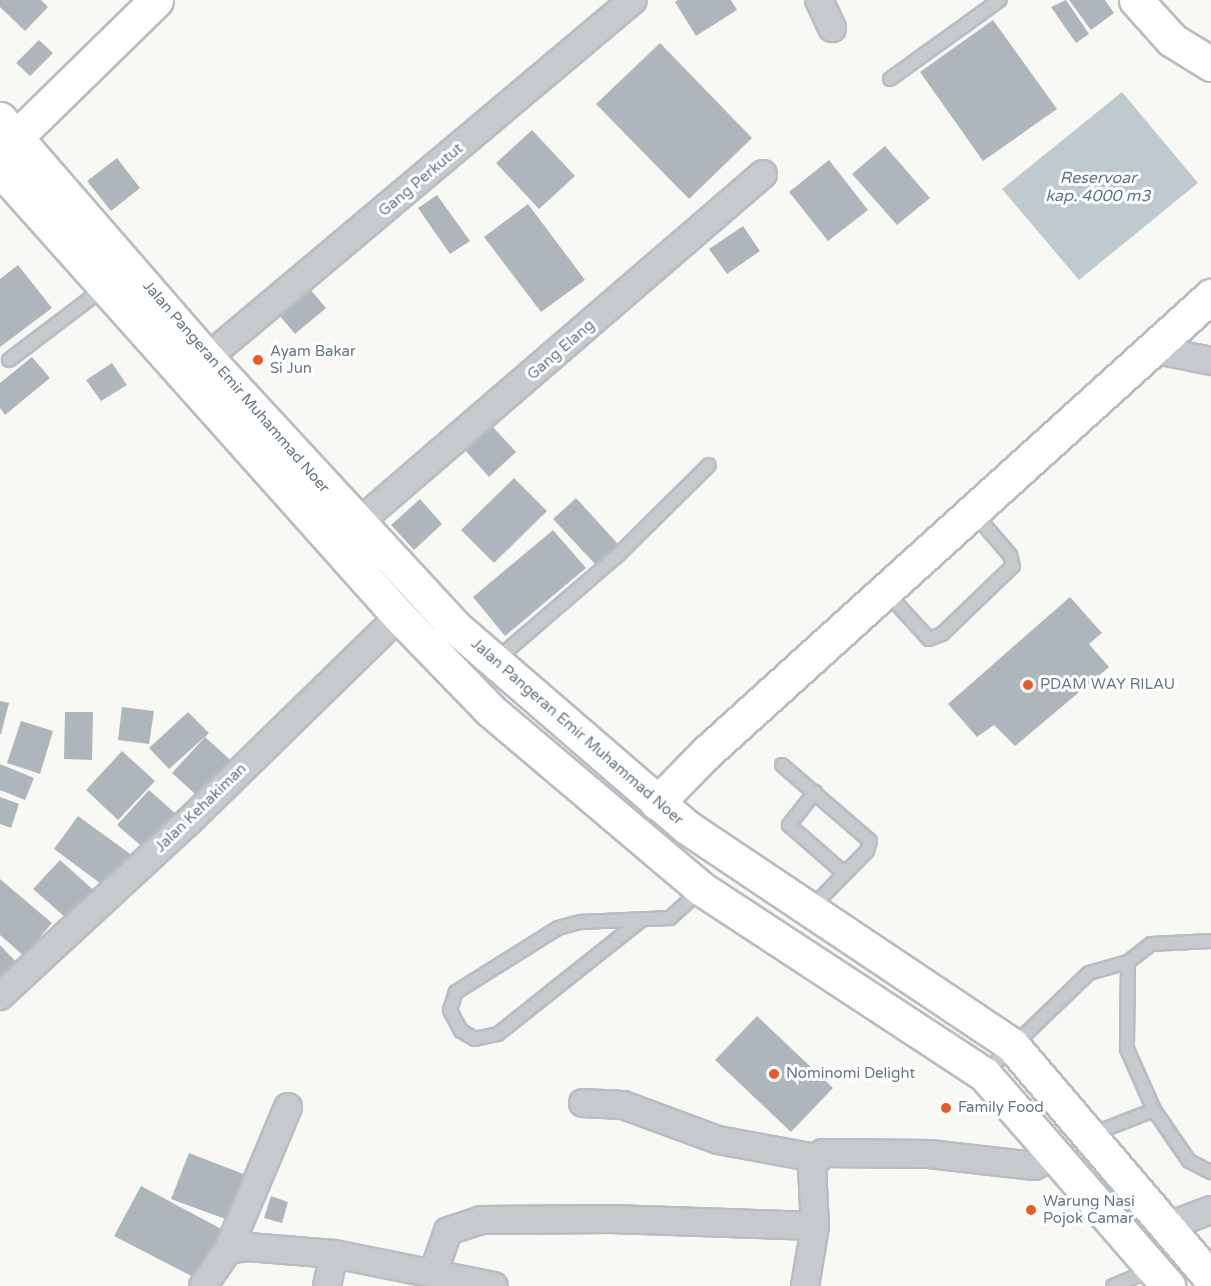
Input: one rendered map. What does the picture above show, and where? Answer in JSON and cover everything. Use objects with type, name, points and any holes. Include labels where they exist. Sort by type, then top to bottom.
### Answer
[{"type":"main road","points":[[5,136],[156,0]]},
{"type":"main road","points":[[1136,0],[1172,40],[1211,64]]},
{"type":"main road","name":"Jalan Pangeran Emir Muhammad Noer","points":[[5,136],[207,358],[224,397],[399,616],[490,710],[713,897],[984,1074],[1057,1154],[1161,1277]]},
{"type":"main road","name":"Jalan Pangeran Emir Muhammad Noer","points":[[0,169],[105,287],[357,525],[454,626],[657,804],[750,871],[1012,1045],[1211,1279]]},
{"type":"main road","points":[[657,804],[884,590],[1211,296]]},
{"type":"main road","points":[[431,648],[454,626]]},
{"type":"main road","points":[[713,897],[750,871]]},
{"type":"main road","points":[[1200,1286],[1211,1279]]},
{"type":"street","name":"Gang Perkutut","points":[[207,358],[633,0]]},
{"type":"street","points":[[819,0],[832,28]]},
{"type":"street","name":"Gang Elang","points":[[357,525],[763,174]]},
{"type":"street","points":[[1151,349],[1211,361]]},
{"type":"street","name":"Jalan Kehakiman","points":[[0,996],[188,823],[399,616]]},
{"type":"street","points":[[583,1103],[623,1105],[718,1140],[815,1158],[861,1150],[1034,1166],[1057,1154]]},
{"type":"street","points":[[203,1286],[228,1250],[288,1107]]},
{"type":"street","points":[[805,1286],[815,1226],[811,1180],[815,1158]]},
{"type":"street","points":[[1168,1226],[1211,1210]]},
{"type":"street","points":[[434,1271],[448,1231],[481,1220],[612,1219],[815,1226]]},
{"type":"street","points":[[228,1250],[248,1247],[334,1254],[434,1271],[494,1286]]},
{"type":"street","points":[[327,1286],[334,1254]]},
{"type":"lane","points":[[890,79],[1000,0]]},
{"type":"lane","points":[[9,360],[105,287]]},
{"type":"lane","points":[[494,662],[617,556],[709,465]]},
{"type":"lane","points":[[884,590],[929,639],[942,634],[1012,566],[1010,555],[972,511]]},
{"type":"lane","points":[[782,765],[870,841],[867,851],[810,909]]},
{"type":"lane","points":[[814,792],[789,825],[845,874]]},
{"type":"lane","points":[[640,921],[498,1034],[475,1039],[461,1031],[450,1010],[456,992],[558,928],[581,922],[640,921],[677,914],[713,897]]},
{"type":"lane","points":[[984,1074],[1089,973],[1128,962],[1151,944],[1211,941]]},
{"type":"lane","points":[[1128,962],[1127,1048],[1154,1110],[1189,1161],[1211,1172]]},
{"type":"lane","points":[[1089,1135],[1154,1110]]},
{"type":"lane","points":[[1113,1286],[1161,1277]]},
{"type":"water","name":"Reservoar kap. 4000 m3","points":[[1122,92],[1198,183],[1079,280],[1002,189]]},
{"type":"building","points":[[0,0],[41,0],[48,7],[25,31],[0,7]]},
{"type":"building","points":[[678,0],[731,0],[737,10],[696,36],[675,2]]},
{"type":"building","points":[[1066,0],[1089,34],[1076,43],[1051,7]]},
{"type":"building","points":[[1069,0],[1105,0],[1114,13],[1091,30]]},
{"type":"building","points":[[993,20],[1057,109],[983,161],[920,72]]},
{"type":"building","points":[[39,40],[53,53],[30,76],[16,63]]},
{"type":"building","points":[[660,43],[752,138],[689,199],[596,104]]},
{"type":"building","points":[[532,130],[575,176],[539,209],[496,163]]},
{"type":"building","points":[[885,146],[930,198],[897,225],[852,174]]},
{"type":"building","points":[[117,158],[140,188],[111,211],[87,181]]},
{"type":"building","points":[[829,160],[868,210],[828,241],[789,192]]},
{"type":"building","points":[[437,195],[470,241],[450,254],[418,208]]},
{"type":"building","points":[[528,204],[585,280],[541,312],[484,237]]},
{"type":"building","points":[[743,226],[760,251],[727,274],[709,249]]},
{"type":"building","points":[[18,265],[52,308],[0,347],[0,279]]},
{"type":"building","points":[[310,289],[326,308],[295,334],[279,315]]},
{"type":"building","points":[[32,357],[50,378],[5,415],[0,408],[0,383]]},
{"type":"building","points":[[112,363],[127,385],[101,401],[86,380]]},
{"type":"building","points":[[491,425],[516,452],[489,477],[464,449]]},
{"type":"building","points":[[514,478],[547,511],[494,563],[461,530]]},
{"type":"building","points":[[576,498],[618,544],[595,564],[553,519]]},
{"type":"building","points":[[420,499],[442,524],[414,550],[391,525]]},
{"type":"building","points":[[553,530],[586,568],[505,636],[473,597]]},
{"type":"building","name":"PDAM WAY RILAU","points":[[1070,597],[1102,633],[1089,644],[1109,667],[1015,746],[994,725],[977,737],[948,704]]},
{"type":"building","points":[[0,701],[9,703],[1,734],[0,734]]},
{"type":"building","points":[[122,707],[154,711],[149,744],[118,740]]},
{"type":"building","points":[[65,712],[93,712],[92,760],[64,759]]},
{"type":"building","points":[[188,712],[209,733],[169,769],[149,748]]},
{"type":"building","points":[[21,721],[53,731],[40,774],[7,763]]},
{"type":"building","points":[[205,737],[237,766],[204,802],[172,773]]},
{"type":"building","points":[[122,751],[155,781],[118,820],[86,790]]},
{"type":"building","points":[[0,764],[34,778],[25,800],[0,790]]},
{"type":"building","points":[[149,790],[177,815],[146,850],[117,825]]},
{"type":"building","points":[[0,797],[19,804],[11,828],[0,824]]},
{"type":"building","points":[[78,816],[133,856],[108,889],[54,849]]},
{"type":"building","points":[[60,860],[99,895],[73,924],[33,889]]},
{"type":"building","points":[[0,879],[52,923],[24,956],[0,935]]},
{"type":"building","points":[[0,945],[20,966],[0,985]]},
{"type":"building","name":"Nominomi Delight","points":[[757,1016],[833,1088],[791,1132],[715,1060]]},
{"type":"building","points":[[189,1153],[246,1175],[228,1220],[171,1199]]},
{"type":"building","points":[[141,1186],[227,1232],[201,1281],[114,1236]]},
{"type":"building","points":[[271,1196],[288,1202],[282,1223],[264,1218]]},
{"type":"place","name":"Ayam Bakar Si Jun","points":[[258,360]]},
{"type":"place","name":"PDAM WAY RILAU","points":[[1028,685]]},
{"type":"place","name":"Nominomi Delight","points":[[774,1074]]},
{"type":"place","name":"Family Food","points":[[946,1108]]},
{"type":"place","name":"Warung Nasi Pojok Camar","points":[[1031,1210]]}]
